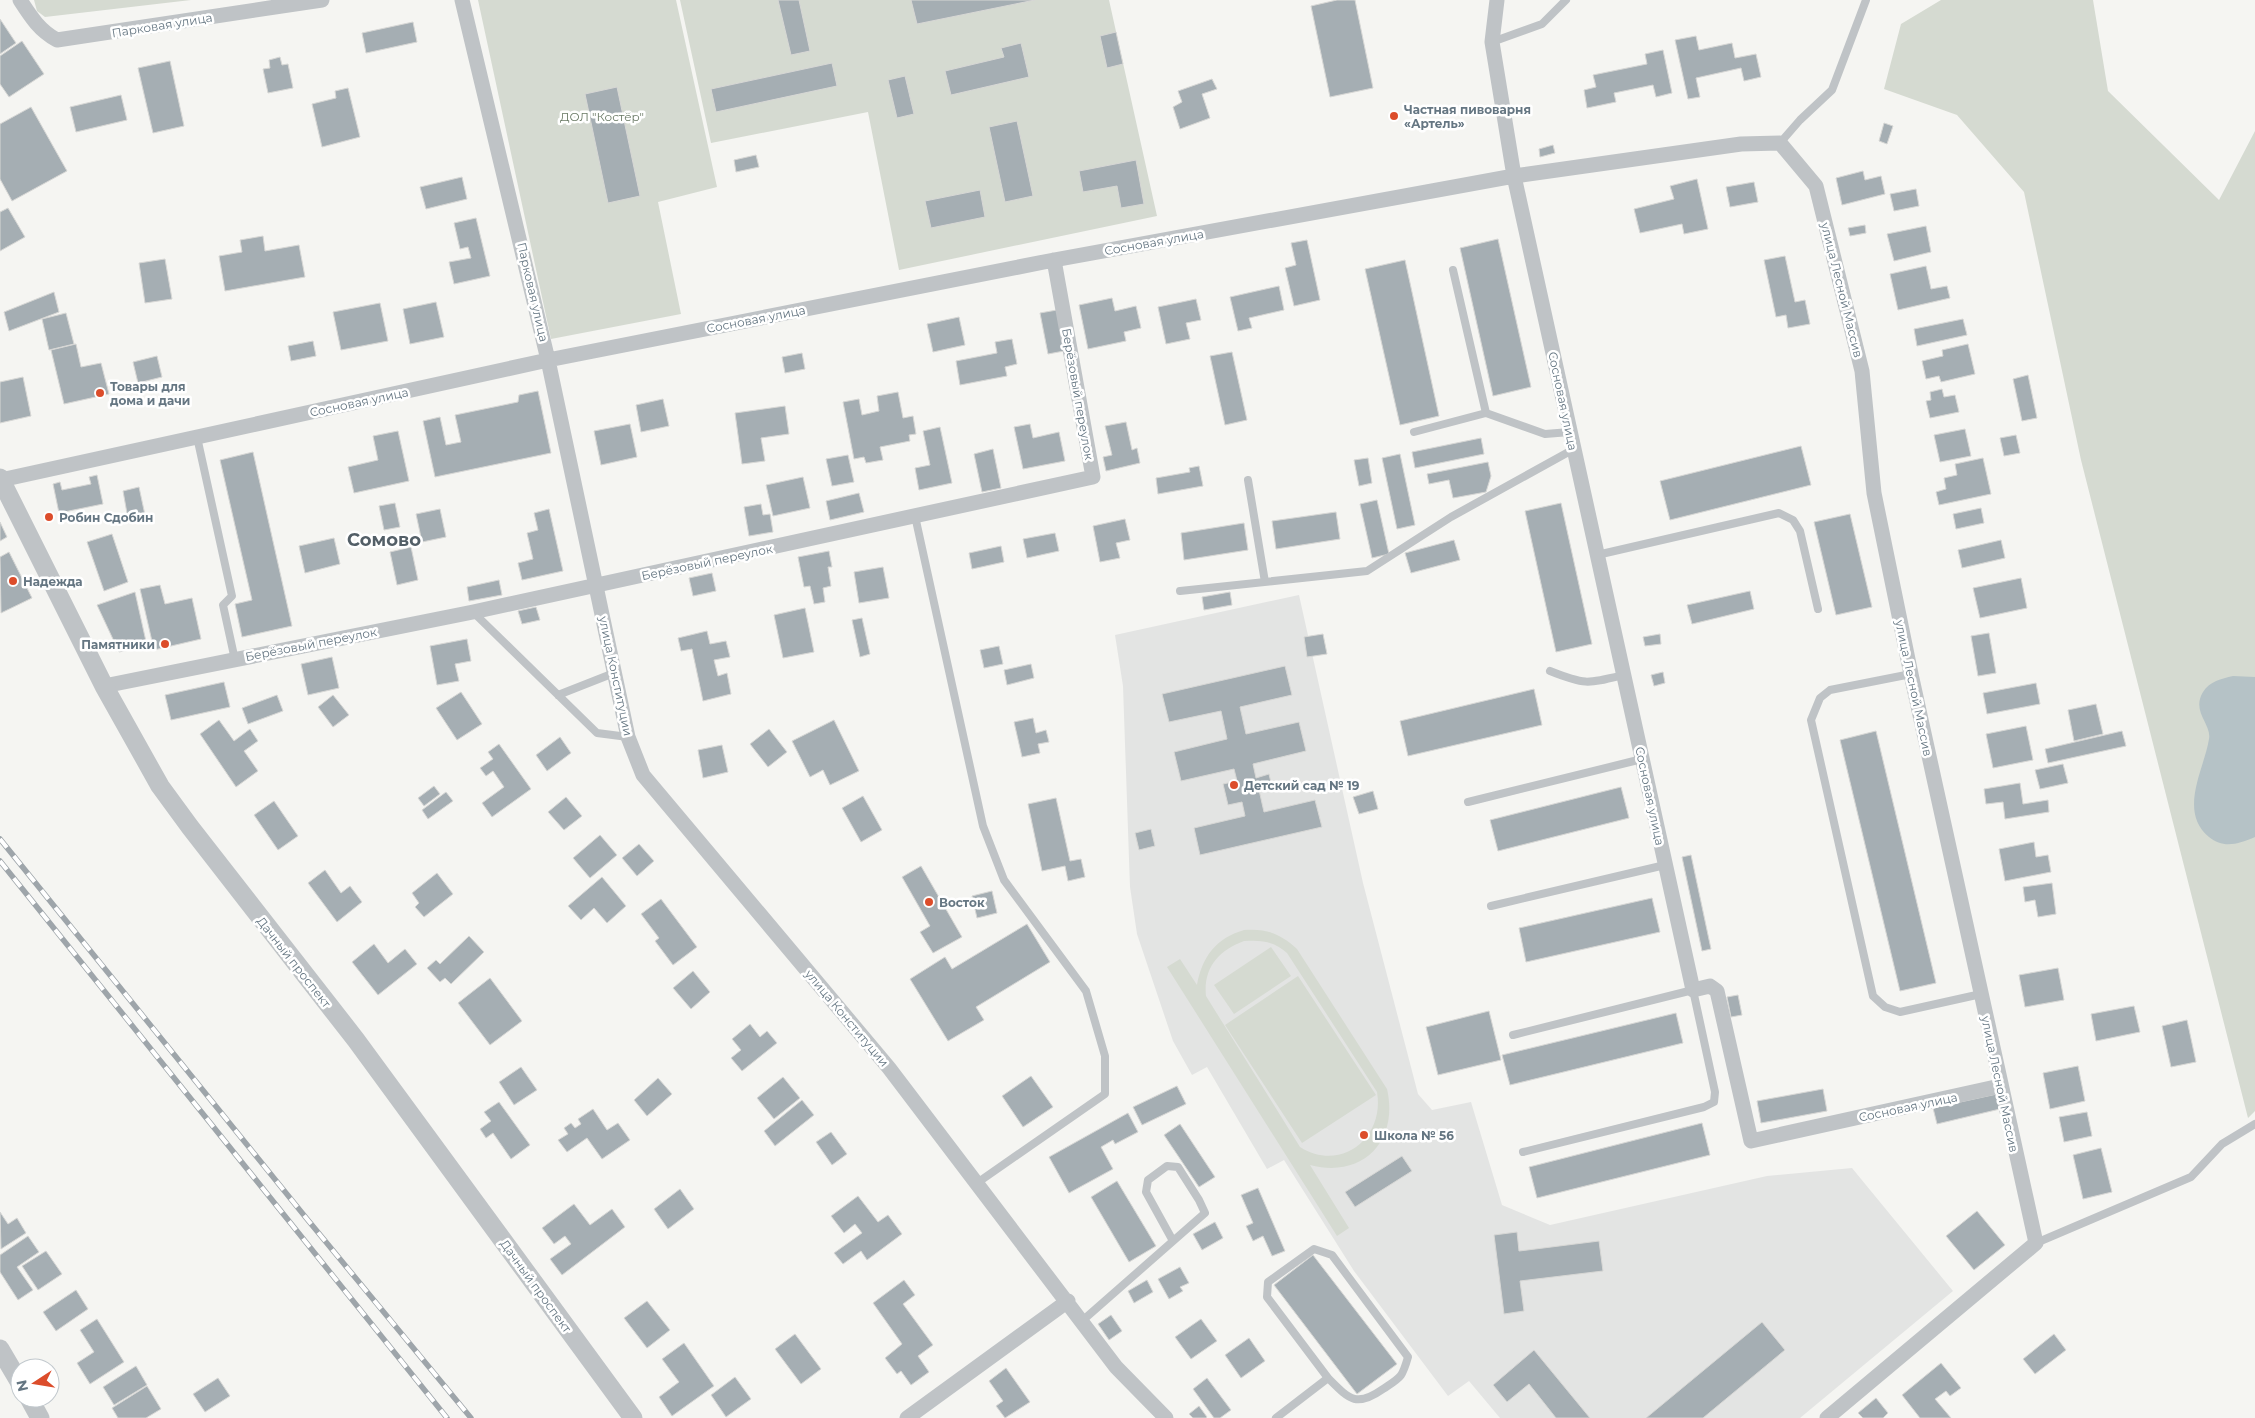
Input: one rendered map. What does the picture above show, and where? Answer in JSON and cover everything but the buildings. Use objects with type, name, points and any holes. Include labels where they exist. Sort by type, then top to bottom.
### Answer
[{"type":"street","name":"Парковая улица","points":[[20,0],[35,23],[46,34],[57,40],[322,0]]},
{"type":"street","name":"Парковая улица","points":[[462,0],[548,360],[596,586]]},
{"type":"street","name":"Сосновая улица","points":[[1497,0],[1492,42],[1514,176],[1665,865],[1693,990],[1710,986],[1717,992],[1751,1141],[2000,1086]]},
{"type":"street","name":"Сосновая улица","points":[[1,479],[548,360],[1054,260],[1514,176],[1741,144],[1780,144]]},
{"type":"street","name":"улица Лесной Массив","points":[[1780,144],[1816,186],[1862,371],[1874,493],[1980,994],[2036,1243]]},
{"type":"street","name":"Берёзовый переулок","points":[[104,686],[473,612],[1093,477],[1054,260]]},
{"type":"street","name":"Дачный проспект","points":[[1,479],[104,686],[160,786],[356,1040],[633,1418]]},
{"type":"street","name":"улица Конституции","points":[[596,586],[628,737],[643,775],[889,1068],[1068,1301],[1116,1367],[1166,1418]]},
{"type":"street","points":[[1827,1418],[2036,1243]]},
{"type":"street","points":[[907,1418],[1068,1301]]},
{"type":"street","points":[[0,1350],[10,1366]]},
{"type":"lane","points":[[1492,42],[1542,24],[1566,0]]},
{"type":"lane","points":[[1780,144],[1800,120],[1832,90],[1866,0]]},
{"type":"lane","points":[[1453,270],[1486,413]]},
{"type":"lane","points":[[1414,432],[1486,413],[1545,434],[1570,432]]},
{"type":"lane","points":[[197,437],[232,596],[223,606],[235,660]]},
{"type":"lane","points":[[1180,591],[1367,571],[1451,517],[1574,449]]},
{"type":"lane","points":[[1248,480],[1265,582]]},
{"type":"lane","points":[[1597,555],[1779,513],[1793,520],[1800,531],[1818,609]]},
{"type":"lane","points":[[915,516],[982,826],[1004,880],[1086,991],[1105,1056],[1106,1094],[977,1183]]},
{"type":"lane","points":[[473,612],[597,734],[628,737]]},
{"type":"lane","points":[[1550,670],[1578,682],[1594,682],[1623,675]]},
{"type":"lane","points":[[558,696],[614,673]]},
{"type":"lane","points":[[1911,674],[1830,690],[1820,698],[1811,720],[1874,996],[1884,1006],[1900,1012],[1980,994]]},
{"type":"lane","points":[[1468,802],[1642,759]]},
{"type":"lane","points":[[1491,906],[1665,865]]},
{"type":"lane","points":[[1514,1035],[1693,990],[1715,1092],[1714,1102],[1704,1108],[1523,1152]]},
{"type":"lane","points":[[2036,1243],[2191,1177],[2222,1144],[2255,1124]]},
{"type":"lane","points":[[1082,1321],[1204,1213],[1199,1200],[1178,1167],[1167,1166],[1148,1180],[1146,1192],[1173,1240]]},
{"type":"lane","points":[[1314,1249],[1332,1255],[1408,1357],[1403,1376],[1368,1400],[1358,1400],[1344,1394],[1328,1378],[1267,1297],[1268,1282],[1314,1249]]},
{"type":"lane","points":[[1276,1418],[1328,1378]]},
{"type":"shaded area","name":"Школа № 56","points":[[1299,595],[1363,883],[1418,1094],[1432,1110],[1471,1102],[1502,1205],[1550,1225],[1767,1176],[1852,1168],[1953,1291],[1800,1418],[1500,1418],[1469,1381],[1448,1396],[1354,1271],[1284,1160],[1267,1169],[1207,1067],[1192,1075],[1173,1041],[1137,934],[1130,887],[1123,686],[1115,635]]},
{"type":"shaded area","points":[[2233,676],[2255,677],[2255,837],[2243,842],[2225,844],[2214,841],[2200,827],[2195,815],[2194,803],[2209,739],[2208,728],[2200,712],[2200,699],[2209,685]]},
{"type":"green space","points":[[34,0],[191,0],[45,17],[37,11]]},
{"type":"green space","name":"ДОЛ \"Костёр\"","points":[[478,0],[676,0],[717,187],[658,202],[681,314],[551,339]]},
{"type":"green space","points":[[680,0],[1109,0],[1157,216],[899,270],[868,112],[711,143]]},
{"type":"green space","points":[[1941,0],[2093,0],[2108,91],[2219,200],[2255,131],[2255,1111],[2248,1118],[2081,460],[2024,192],[1957,115],[1884,89],[1901,24]]},
{"type":"green space","points":[[1244,930],[1266,931],[1285,939],[1297,949],[1387,1089],[1389,1108],[1387,1125],[1382,1140],[1373,1152],[1361,1161],[1346,1166],[1329,1168],[1310,1165],[1349,1228],[1337,1236],[1167,967],[1180,959],[1197,985],[1199,975],[1212,950],[1234,934]],"holes":[[[1244,941],[1262,941],[1272,944],[1287,953],[1377,1092],[1378,1109],[1374,1124],[1367,1136],[1357,1146],[1344,1153],[1330,1156],[1315,1154],[1300,1147],[1206,996],[1207,977],[1214,961],[1227,949]]]},
{"type":"green space","points":[[1271,947],[1291,976],[1234,1014],[1214,985]]},
{"type":"green space","points":[[1298,976],[1376,1095],[1302,1143],[1225,1025]]},
{"type":"railway","points":[[0,839],[307,1219],[471,1418]]},
{"type":"railway","points":[[0,861],[447,1418]]},
{"type":"place","name":"Частная пивоварня «Артель»","points":[[1394,116]]},
{"type":"place","name":"Товары для дома и дачи","points":[[100,393]]},
{"type":"place","name":"Робин Сдобин","points":[[49,517]]},
{"type":"place","name":"Надежда","points":[[13,581]]},
{"type":"place","name":"Памятники","points":[[165,644]]},
{"type":"place","name":"Детский сад № 19","points":[[1234,785]]},
{"type":"place","name":"Восток","points":[[929,902]]},
{"type":"place","name":"Школа № 56","points":[[1364,1135]]},
{"type":"district","name":"Сомово","points":[[384,540]]}]
